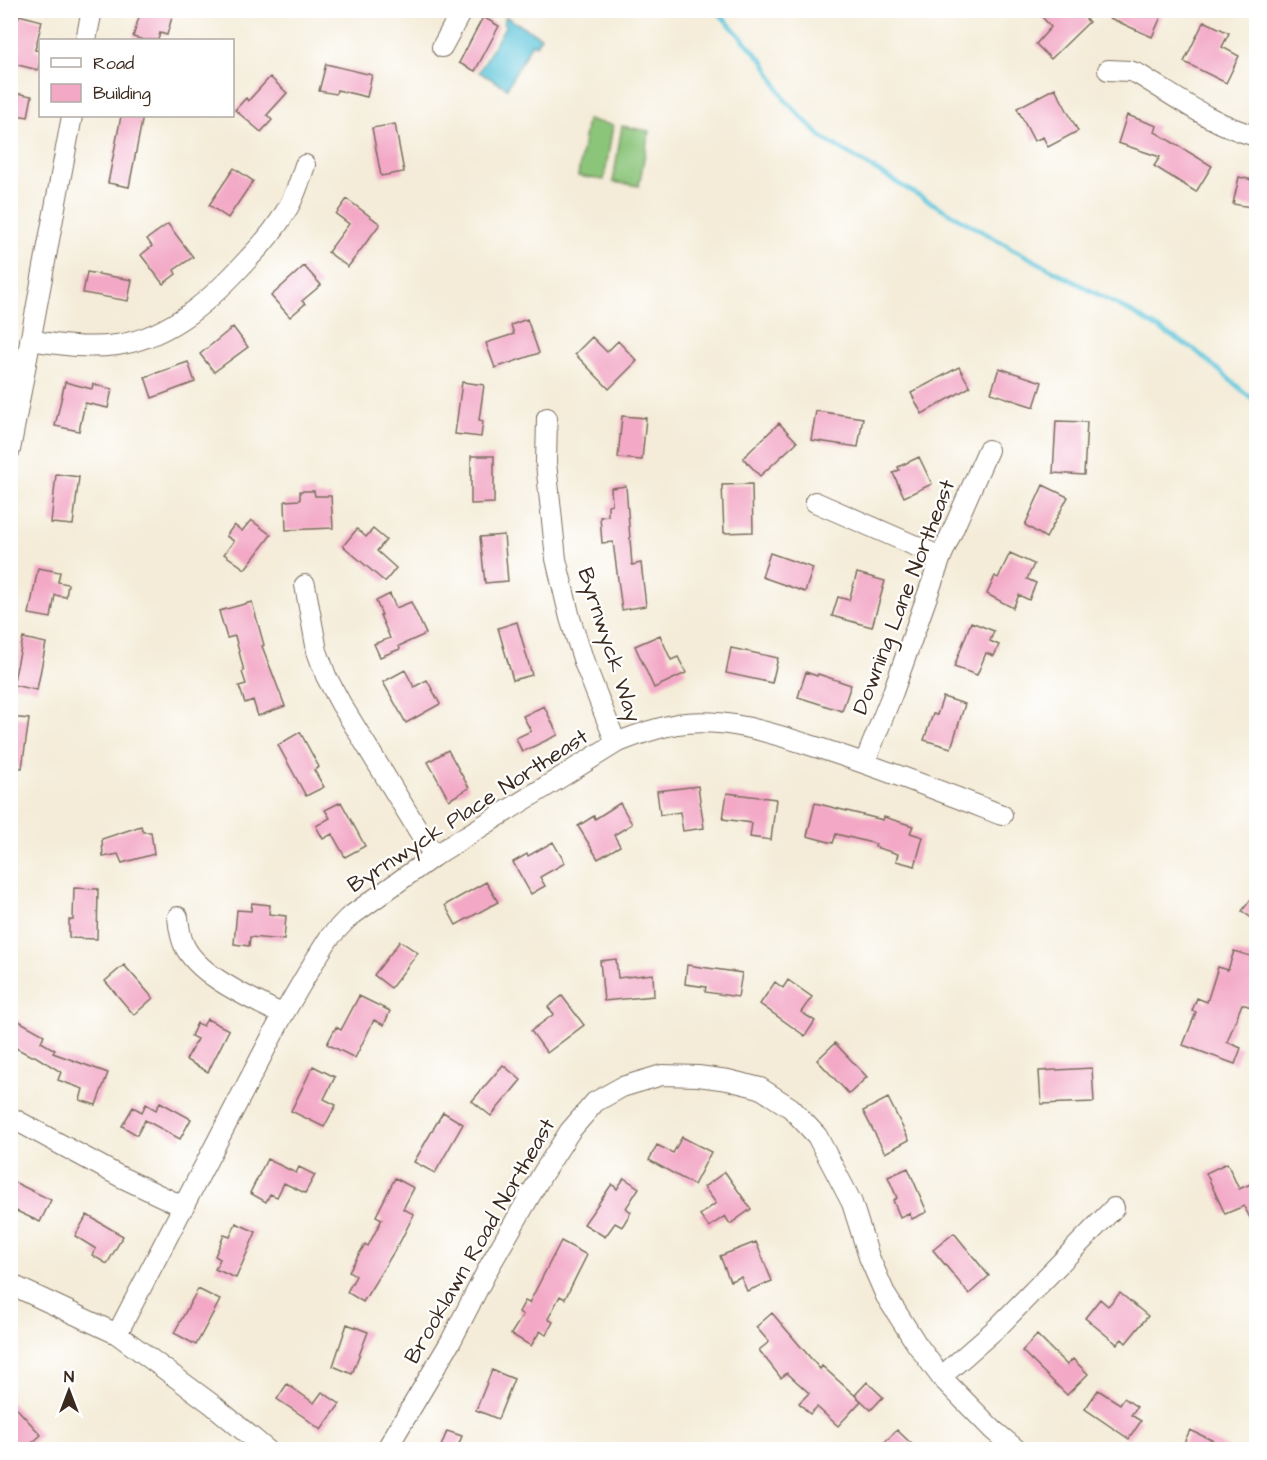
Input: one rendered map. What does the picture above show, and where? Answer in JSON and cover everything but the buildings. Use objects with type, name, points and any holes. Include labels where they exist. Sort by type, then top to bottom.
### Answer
[{"type":"street","points":[[86,39],[92,10]]},
{"type":"street","points":[[442,47],[462,10]]},
{"type":"street","points":[[1108,70],[1138,74],[1202,114],[1245,134],[1257,136]]},
{"type":"street","points":[[10,450],[72,117]]},
{"type":"street","points":[[30,340],[91,348],[119,345],[167,328],[194,310],[229,280],[264,242],[286,211],[305,165]]},
{"type":"street","name":"Byrnwyck Way","points":[[547,418],[546,463],[556,559],[570,618],[616,743]]},
{"type":"street","name":"Downing Lane Northeast","points":[[865,762],[893,693],[941,556],[988,450]]},
{"type":"street","points":[[815,502],[941,556]]},
{"type":"street","points":[[305,585],[317,651],[326,676],[434,856]]},
{"type":"street","name":"Byrnwyck Place Northeast","points":[[117,1334],[283,1015],[329,938],[348,918],[434,856],[616,743],[647,731],[679,724],[718,724],[767,731],[865,762],[1002,815]]},
{"type":"street","points":[[178,917],[184,946],[202,968],[224,983],[283,1015]]},
{"type":"street","name":"Brooklawn Road Northeast","points":[[386,1449],[451,1341],[543,1173],[570,1131],[595,1102],[622,1087],[662,1075],[698,1076],[760,1088],[791,1108],[817,1136],[852,1203],[869,1257],[886,1296],[916,1343],[941,1377],[993,1430],[1017,1449]]},
{"type":"street","points":[[10,1117],[121,1177],[184,1207]]},
{"type":"street","points":[[941,1377],[999,1326],[1114,1208]]},
{"type":"street","points":[[10,1284],[117,1334],[213,1405],[267,1449]]},
{"type":"green space","points":[[587,120],[613,125],[604,180],[578,176]]},
{"type":"green space","points":[[622,126],[649,131],[639,186],[613,182]]},
{"type":"water","points":[[506,17],[541,37],[536,45],[532,43],[507,88],[479,72],[506,25],[503,23]]},
{"type":"waterway","points":[[716,10],[764,62],[785,100],[821,137],[904,187],[1195,350],[1256,402]]}]
